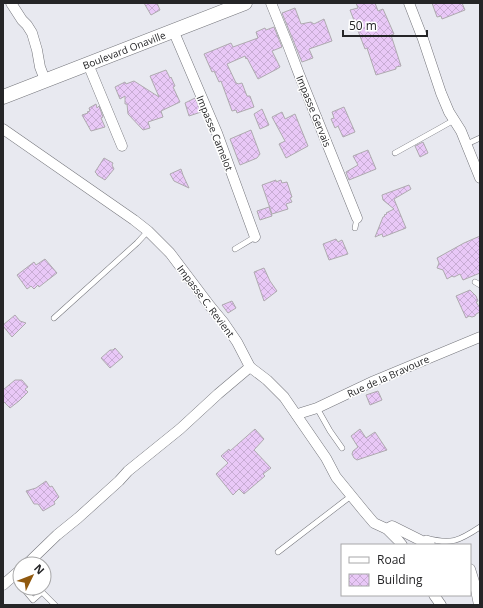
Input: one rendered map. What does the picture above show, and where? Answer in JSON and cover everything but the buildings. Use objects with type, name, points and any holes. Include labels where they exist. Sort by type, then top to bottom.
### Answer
[{"type":"street","points":[[10,3],[32,33],[40,67],[45,80]]},
{"type":"street","name":"Boulevard Onaville","points":[[3,97],[173,30],[220,14],[245,3]]},
{"type":"street","name":"Impasse Gervais","points":[[271,3],[356,223]]},
{"type":"street","points":[[410,3],[441,93],[449,112],[467,144],[480,178]]},
{"type":"street","name":"Impasse Camelot","points":[[173,30],[217,133],[255,237]]},
{"type":"street","points":[[88,64],[122,146]]},
{"type":"street","name":"Impasse C. Revient","points":[[3,129],[148,231],[170,253],[224,323],[250,367],[284,397],[326,458],[336,477],[351,496],[374,523],[387,529],[401,544]]},
{"type":"street","name":"Rue de la Bravoure","points":[[297,415],[480,337]]},
{"type":"street","points":[[35,556],[119,481],[128,471],[180,429],[250,367]]},
{"type":"street","points":[[387,529],[392,526],[428,544]]},
{"type":"street","points":[[471,572],[479,605]]},
{"type":"street","points":[[3,585],[12,577]]},
{"type":"street","points":[[435,596],[440,605]]},
{"type":"lane","points":[[395,153],[454,120]]},
{"type":"lane","points":[[467,144],[480,138]]},
{"type":"lane","points":[[54,318],[137,243],[148,231]]},
{"type":"lane","points":[[235,249],[255,237]]},
{"type":"lane","points":[[475,282],[480,286]]},
{"type":"lane","points":[[316,408],[342,448]]},
{"type":"lane","points":[[278,552],[351,496]]},
{"type":"lane","points":[[420,540],[424,538],[438,542],[451,542],[466,536],[480,527]]},
{"type":"lane","points":[[30,596],[33,600],[38,596]]},
{"type":"lane","points":[[46,596],[55,605]]}]
